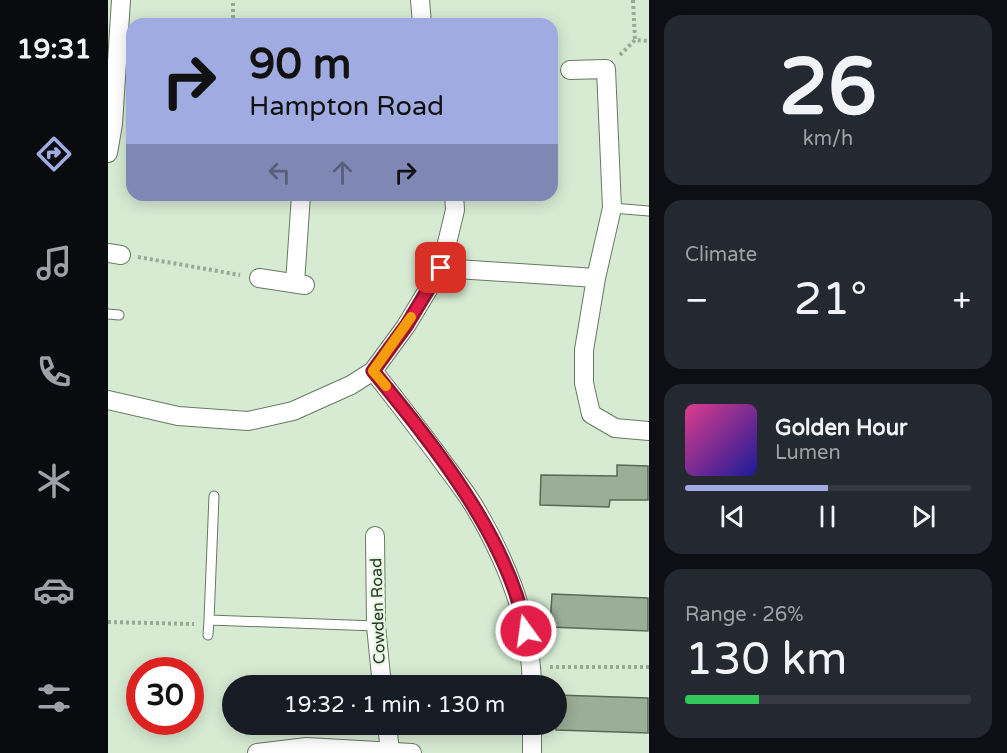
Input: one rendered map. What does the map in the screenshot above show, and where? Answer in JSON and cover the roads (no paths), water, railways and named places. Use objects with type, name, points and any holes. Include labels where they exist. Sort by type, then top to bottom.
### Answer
[{"type":"street","points":[[108,153],[125,29],[121,0]]},
{"type":"street","points":[[420,0],[422,18]]},
{"type":"street","points":[[570,70],[606,69],[612,208],[596,278],[584,350],[584,383],[591,414],[615,428],[648,431]]},
{"type":"street","points":[[259,278],[301,284],[301,201]]},
{"type":"street","points":[[108,399],[178,416],[248,421],[293,411],[351,386],[373,371],[406,326],[441,268],[455,210],[454,201]]},
{"type":"street","points":[[441,268],[596,278]]},
{"type":"street","points":[[373,371],[474,504],[503,559],[522,611],[532,675]]},
{"type":"street","name":"Cowden Road","points":[[375,536],[375,626],[381,675]]},
{"type":"street","points":[[388,735],[390,752]]},
{"type":"street","points":[[532,735],[532,753]]},
{"type":"street","points":[[257,753],[307,747],[412,753]]},
{"type":"lane","points":[[612,208],[648,211]]},
{"type":"lane","points":[[108,314],[119,315]]},
{"type":"lane","points":[[208,635],[214,496]]},
{"type":"lane","points":[[209,622],[375,626]]}]
